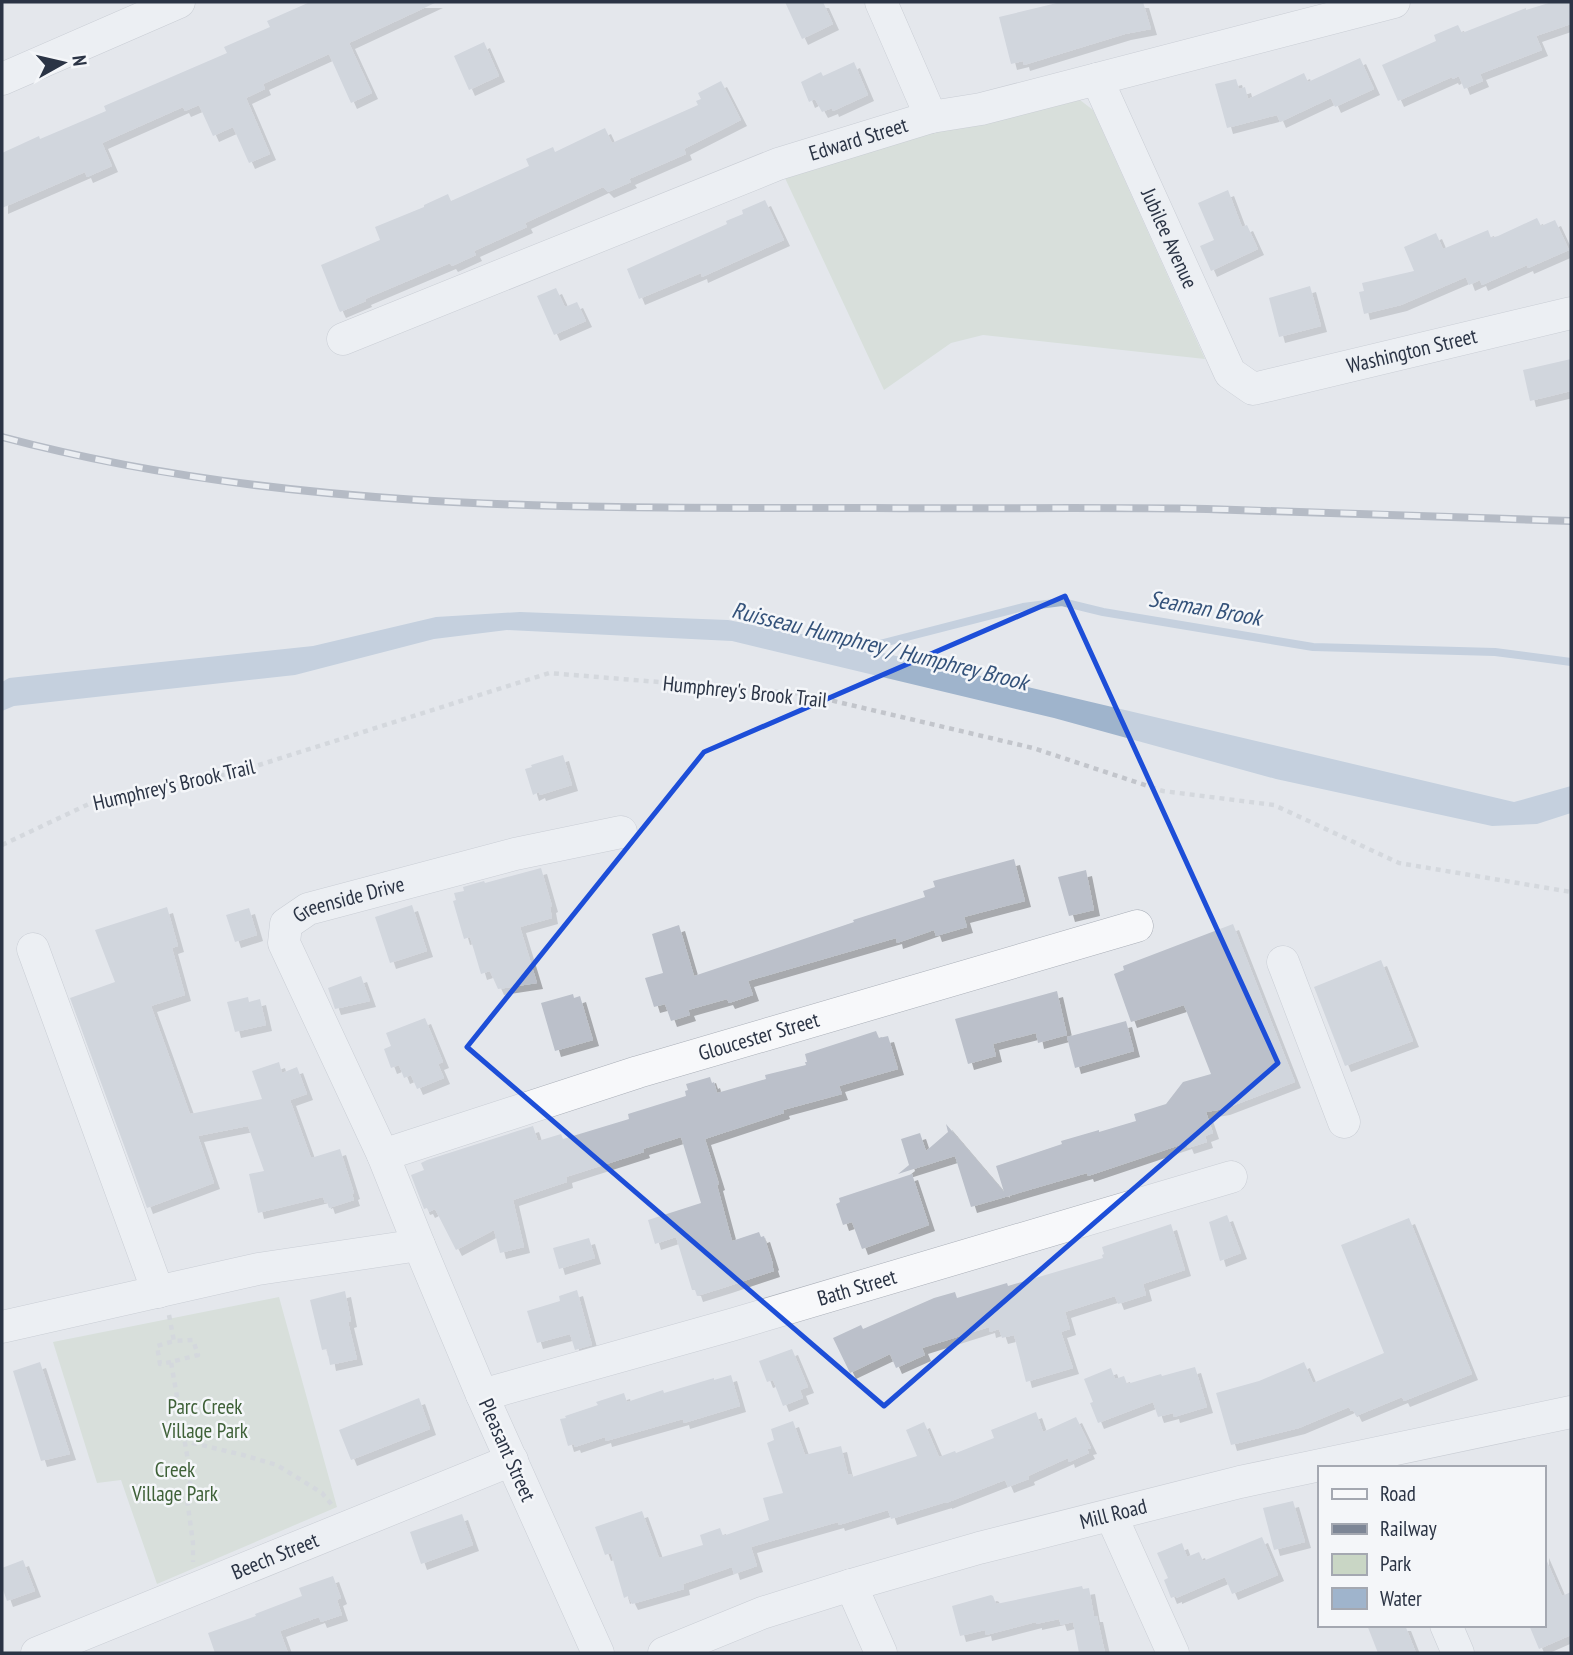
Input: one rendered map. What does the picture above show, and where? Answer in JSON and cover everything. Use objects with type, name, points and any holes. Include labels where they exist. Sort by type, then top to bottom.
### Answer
[{"type":"street","points":[[2,79],[179,2]]},
{"type":"street","points":[[881,2],[931,117]]},
{"type":"street","name":"Edward Street","points":[[344,339],[778,164],[931,117],[981,109],[1394,2]]},
{"type":"street","name":"Jubilee Avenue","points":[[1097,79],[1230,373],[1253,389]]},
{"type":"street","name":"Washington Street","points":[[1253,389],[1571,313]]},
{"type":"street","name":"Greenside Drive","points":[[383,1155],[284,943],[286,924],[308,909],[514,854],[621,832]]},
{"type":"street","name":"Gloucester Street","points":[[383,1155],[638,1072],[1138,926]]},
{"type":"street","points":[[33,949],[159,1292]]},
{"type":"street","points":[[1283,962],[1344,1122]]},
{"type":"street","name":"Pleasant Street","points":[[383,1155],[482,1395],[598,1653]]},
{"type":"street","name":"Bath Street","points":[[482,1395],[744,1321],[1231,1177]]},
{"type":"street","points":[[2,1327],[258,1269],[419,1245]]},
{"type":"street","name":"Mill Road","points":[[1347,1466],[1380,1461],[1571,1412]]},
{"type":"street","name":"Beech Street","points":[[37,1653],[512,1460]]},
{"type":"street","name":"Mill Road","points":[[664,1653],[762,1613],[979,1548],[1240,1482],[1318,1470]]},
{"type":"street","points":[[1111,1515],[1173,1653]]},
{"type":"street","points":[[851,1585],[881,1653]]},
{"type":"street","points":[[1447,1627],[1458,1653]]},
{"type":"path","name":"Humphrey's Brook Trail","points":[[2,845],[93,802],[237,772],[550,673],[804,694],[1032,748],[1163,791],[1274,805],[1399,863],[1571,892]]},
{"type":"path","points":[[159,1292],[171,1318],[174,1341]]},
{"type":"path","points":[[193,1339],[198,1356],[160,1364],[157,1346],[174,1341],[193,1339]]},
{"type":"path","points":[[171,1362],[191,1478],[187,1499],[194,1575],[198,1588]]},
{"type":"path","points":[[184,1435],[193,1443],[277,1465],[322,1493],[349,1526]]},
{"type":"highlighted area","points":[[1065,596],[1278,1063],[884,1406],[467,1047],[704,752]]},
{"type":"green space","points":[[1080,100],[1093,110],[1205,359],[983,335],[951,343],[884,390],[784,176],[899,140]]},
{"type":"green space","name":"Parc Creek Village Park","points":[[279,1297],[337,1507],[157,1584],[121,1480],[97,1483],[53,1342]]},
{"type":"water","points":[[520,612],[728,620],[851,641],[870,637],[875,651],[1514,802],[1571,786],[1571,813],[1537,824],[1492,826],[1276,779],[1054,718],[732,641],[507,630],[434,639],[295,675],[14,706],[2,711],[2,682],[9,678],[313,646],[436,617]]},
{"type":"building","points":[[310,2],[437,2],[349,43],[372,93],[351,103],[329,54],[263,84],[265,89],[246,98],[270,154],[249,163],[233,127],[213,136],[199,105],[185,111],[183,107],[102,143],[112,166],[87,177],[85,172],[2,208],[2,153],[106,111],[104,106],[227,53],[224,47],[270,27],[267,21]]},
{"type":"building","points":[[785,2],[823,2],[833,24],[802,39]]},
{"type":"building","points":[[1061,2],[1143,2],[1151,29],[1125,34],[1024,65],[1023,61],[1011,64],[999,17]]},
{"type":"building","points":[[1552,2],[1571,2],[1571,24],[1536,36],[1542,50],[1480,74],[1483,81],[1464,89],[1459,76],[1453,79],[1452,77],[1398,101],[1382,65],[1436,41],[1434,35],[1458,25],[1462,33],[1526,8]]},
{"type":"building","points":[[484,42],[499,76],[469,90],[454,56]]},
{"type":"building","points":[[1360,58],[1374,89],[1335,107],[1331,98],[1280,122],[1277,115],[1227,128],[1215,84],[1236,79],[1239,89],[1245,87],[1248,99],[1304,73],[1308,82]]},
{"type":"building","points":[[854,62],[868,95],[833,111],[832,108],[822,112],[815,99],[809,102],[801,82],[821,72],[823,76]]},
{"type":"building","points":[[721,81],[741,120],[684,149],[686,154],[629,179],[631,182],[608,192],[603,187],[525,223],[527,227],[474,251],[476,255],[452,266],[450,263],[340,312],[321,265],[380,240],[375,227],[448,194],[451,201],[529,166],[526,159],[553,147],[555,152],[605,128],[612,143],[698,105],[696,101],[701,99],[698,93]]},
{"type":"building","points":[[1228,190],[1242,227],[1247,225],[1258,249],[1211,271],[1200,246],[1214,240],[1198,203]]},
{"type":"building","points":[[765,200],[784,240],[702,277],[701,273],[639,299],[627,269],[727,224],[726,221],[743,214],[742,210]]},
{"type":"building","points":[[1537,218],[1541,226],[1555,220],[1569,250],[1482,285],[1480,280],[1469,285],[1466,277],[1401,305],[1364,314],[1359,292],[1364,291],[1362,283],[1414,271],[1404,247],[1436,233],[1443,249],[1488,230],[1491,238],[1498,236]]},
{"type":"building","points":[[1310,286],[1321,326],[1279,337],[1269,298]]},
{"type":"building","points":[[556,288],[565,307],[577,302],[586,321],[554,335],[537,296]]},
{"type":"building","points":[[1571,359],[1571,391],[1530,401],[1523,370]]},
{"type":"building","points":[[563,755],[572,785],[533,795],[525,769]]},
{"type":"building","points":[[1014,859],[1025,901],[964,917],[967,927],[936,936],[934,930],[897,943],[896,938],[748,981],[753,995],[729,1003],[727,999],[688,1010],[690,1015],[671,1021],[665,1004],[654,1007],[645,978],[663,973],[652,934],[679,925],[694,976],[925,897],[923,891],[935,887],[933,881]]},
{"type":"building","points":[[541,868],[552,906],[552,918],[520,927],[537,983],[498,989],[490,971],[481,974],[470,937],[464,939],[453,901],[456,900],[454,893],[464,891],[463,887]]},
{"type":"building","points":[[1086,870],[1094,910],[1069,916],[1058,877]]},
{"type":"building","points":[[412,905],[427,951],[390,963],[375,917]]},
{"type":"building","points":[[167,907],[178,946],[172,948],[185,995],[151,1006],[190,1114],[262,1099],[252,1071],[279,1062],[282,1073],[297,1067],[307,1094],[290,1100],[311,1158],[340,1149],[354,1200],[329,1208],[323,1197],[258,1213],[249,1174],[264,1171],[248,1126],[198,1136],[214,1183],[147,1208],[70,998],[115,982],[95,930]]},
{"type":"building","points":[[249,908],[257,935],[235,942],[226,915]]},
{"type":"building","points":[[1233,924],[1295,1082],[1224,1109],[1206,1112],[1213,1133],[1205,1136],[1207,1142],[1188,1148],[1186,1143],[1088,1176],[1087,1173],[971,1207],[955,1156],[898,1174],[909,1165],[901,1139],[920,1133],[926,1151],[948,1132],[946,1124],[1004,1192],[996,1166],[1062,1144],[1061,1141],[1136,1121],[1134,1114],[1166,1104],[1183,1082],[1211,1074],[1184,1005],[1131,1022],[1114,974],[1124,970],[1123,966]]},
{"type":"building","points":[[1381,960],[1413,1041],[1345,1066],[1314,987]]},
{"type":"building","points":[[361,976],[370,1001],[335,1009],[328,988]]},
{"type":"building","points":[[1057,991],[1067,1035],[1038,1043],[1036,1033],[993,1044],[996,1056],[968,1064],[955,1019]]},
{"type":"building","points":[[573,994],[574,998],[580,996],[593,1040],[555,1051],[541,1003]]},
{"type":"building","points":[[248,997],[249,1002],[260,999],[266,1025],[235,1032],[227,1002]]},
{"type":"building","points":[[425,1018],[443,1062],[438,1064],[444,1078],[417,1089],[411,1075],[404,1078],[399,1065],[391,1068],[384,1049],[391,1046],[386,1033]]},
{"type":"building","points":[[1126,1021],[1134,1051],[1075,1068],[1067,1037]]},
{"type":"building","points":[[876,1031],[879,1038],[888,1036],[898,1069],[839,1086],[842,1094],[783,1110],[784,1113],[705,1139],[732,1241],[759,1232],[761,1237],[764,1236],[774,1271],[697,1296],[695,1290],[692,1290],[676,1237],[655,1244],[648,1220],[701,1203],[681,1137],[566,1177],[567,1182],[513,1200],[524,1247],[500,1253],[494,1230],[456,1250],[435,1209],[429,1212],[427,1208],[424,1209],[411,1175],[424,1170],[421,1163],[427,1160],[533,1126],[538,1141],[561,1134],[563,1139],[629,1119],[628,1114],[686,1096],[686,1084],[710,1077],[717,1093],[766,1079],[765,1075],[806,1065],[805,1054]]},
{"type":"building","points":[[912,1174],[929,1225],[862,1249],[852,1222],[843,1225],[836,1204],[840,1202],[839,1198]]},
{"type":"building","points":[[1227,1215],[1241,1253],[1220,1261],[1209,1222]]},
{"type":"building","points":[[1409,1218],[1472,1374],[1404,1401],[1402,1397],[1356,1416],[1349,1407],[1299,1428],[1231,1445],[1216,1393],[1259,1381],[1304,1362],[1313,1383],[1384,1353],[1341,1245]]},
{"type":"building","points":[[1171,1224],[1185,1270],[1143,1284],[1146,1295],[1118,1304],[1115,1296],[1065,1312],[1070,1329],[1061,1332],[1073,1368],[1026,1382],[1014,1335],[1002,1338],[999,1329],[990,1332],[989,1327],[922,1348],[925,1355],[896,1368],[890,1354],[850,1373],[833,1338],[861,1325],[863,1329],[934,1298],[955,1292],[957,1298],[1007,1283],[1008,1286],[1103,1258],[1102,1247]]},
{"type":"building","points":[[589,1238],[595,1258],[559,1269],[553,1248]]},
{"type":"building","points":[[577,1290],[592,1345],[575,1350],[570,1334],[537,1343],[527,1311],[560,1301],[559,1296]]},
{"type":"building","points":[[345,1291],[351,1321],[348,1322],[357,1359],[330,1365],[327,1349],[322,1350],[310,1300]]},
{"type":"building","points":[[792,1349],[808,1387],[800,1390],[803,1398],[783,1406],[773,1380],[767,1382],[759,1361]]},
{"type":"building","points":[[40,1362],[70,1454],[41,1461],[13,1371]]},
{"type":"building","points":[[1195,1367],[1207,1407],[1174,1417],[1173,1413],[1158,1417],[1153,1402],[1098,1423],[1084,1379],[1111,1368],[1115,1379],[1124,1376],[1127,1384]]},
{"type":"building","points":[[731,1375],[740,1406],[684,1423],[683,1419],[606,1441],[605,1437],[575,1447],[574,1444],[568,1446],[560,1419],[598,1405],[596,1402],[624,1393],[627,1402],[663,1390],[664,1393]]},
{"type":"building","points":[[419,1398],[430,1429],[351,1460],[339,1430]]},
{"type":"building","points":[[1036,1412],[1043,1432],[1076,1417],[1091,1448],[1087,1449],[1089,1453],[1069,1462],[1068,1458],[1008,1487],[1005,1480],[946,1503],[891,1519],[888,1510],[751,1547],[757,1566],[734,1574],[732,1567],[683,1584],[684,1589],[632,1604],[628,1596],[624,1598],[611,1553],[605,1555],[595,1527],[642,1511],[659,1558],[703,1545],[700,1535],[720,1528],[723,1536],[769,1520],[763,1498],[783,1493],[767,1443],[774,1440],[771,1429],[793,1421],[805,1455],[841,1446],[848,1475],[851,1474],[852,1477],[917,1456],[906,1430],[924,1422],[939,1457],[994,1438],[991,1430]]},
{"type":"building","points":[[1293,1501],[1305,1542],[1274,1550],[1263,1508]]},
{"type":"building","points":[[462,1514],[473,1545],[421,1564],[410,1532]]},
{"type":"building","points":[[1262,1537],[1278,1575],[1232,1594],[1225,1577],[1171,1598],[1164,1580],[1168,1578],[1157,1553],[1182,1543],[1187,1557],[1199,1552],[1203,1561]]},
{"type":"building","points":[[1545,1557],[1562,1596],[1571,1592],[1571,1635],[1539,1649],[1530,1627],[1545,1627]]},
{"type":"building","points":[[23,1560],[35,1591],[7,1601],[2,1587],[2,1568]]},
{"type":"building","points":[[333,1576],[341,1598],[337,1600],[342,1615],[321,1622],[319,1617],[280,1631],[288,1653],[215,1653],[208,1633],[302,1596],[299,1588]]},
{"type":"building","points":[[1082,1586],[1083,1589],[1089,1588],[1105,1653],[1079,1653],[1073,1622],[1061,1625],[1059,1619],[986,1635],[985,1630],[960,1636],[952,1606],[991,1595],[996,1604]]},
{"type":"building","points":[[1368,1627],[1406,1627],[1416,1653],[1378,1653]]},
{"type":"waterway","name":"Seaman Brook","points":[[864,648],[1023,607],[1062,602],[1103,612],[1313,647],[1495,652],[1571,662]]},
{"type":"railway","points":[[2,437],[109,462],[217,480],[326,493],[436,501],[655,508],[1207,509],[1571,521]]},
{"type":"water label","name":"Ruisseau Humphrey / Humphrey Brook","points":[[880,646]]},
{"type":"park label","name":"Creek Village Park","points":[[175,1482]]}]
